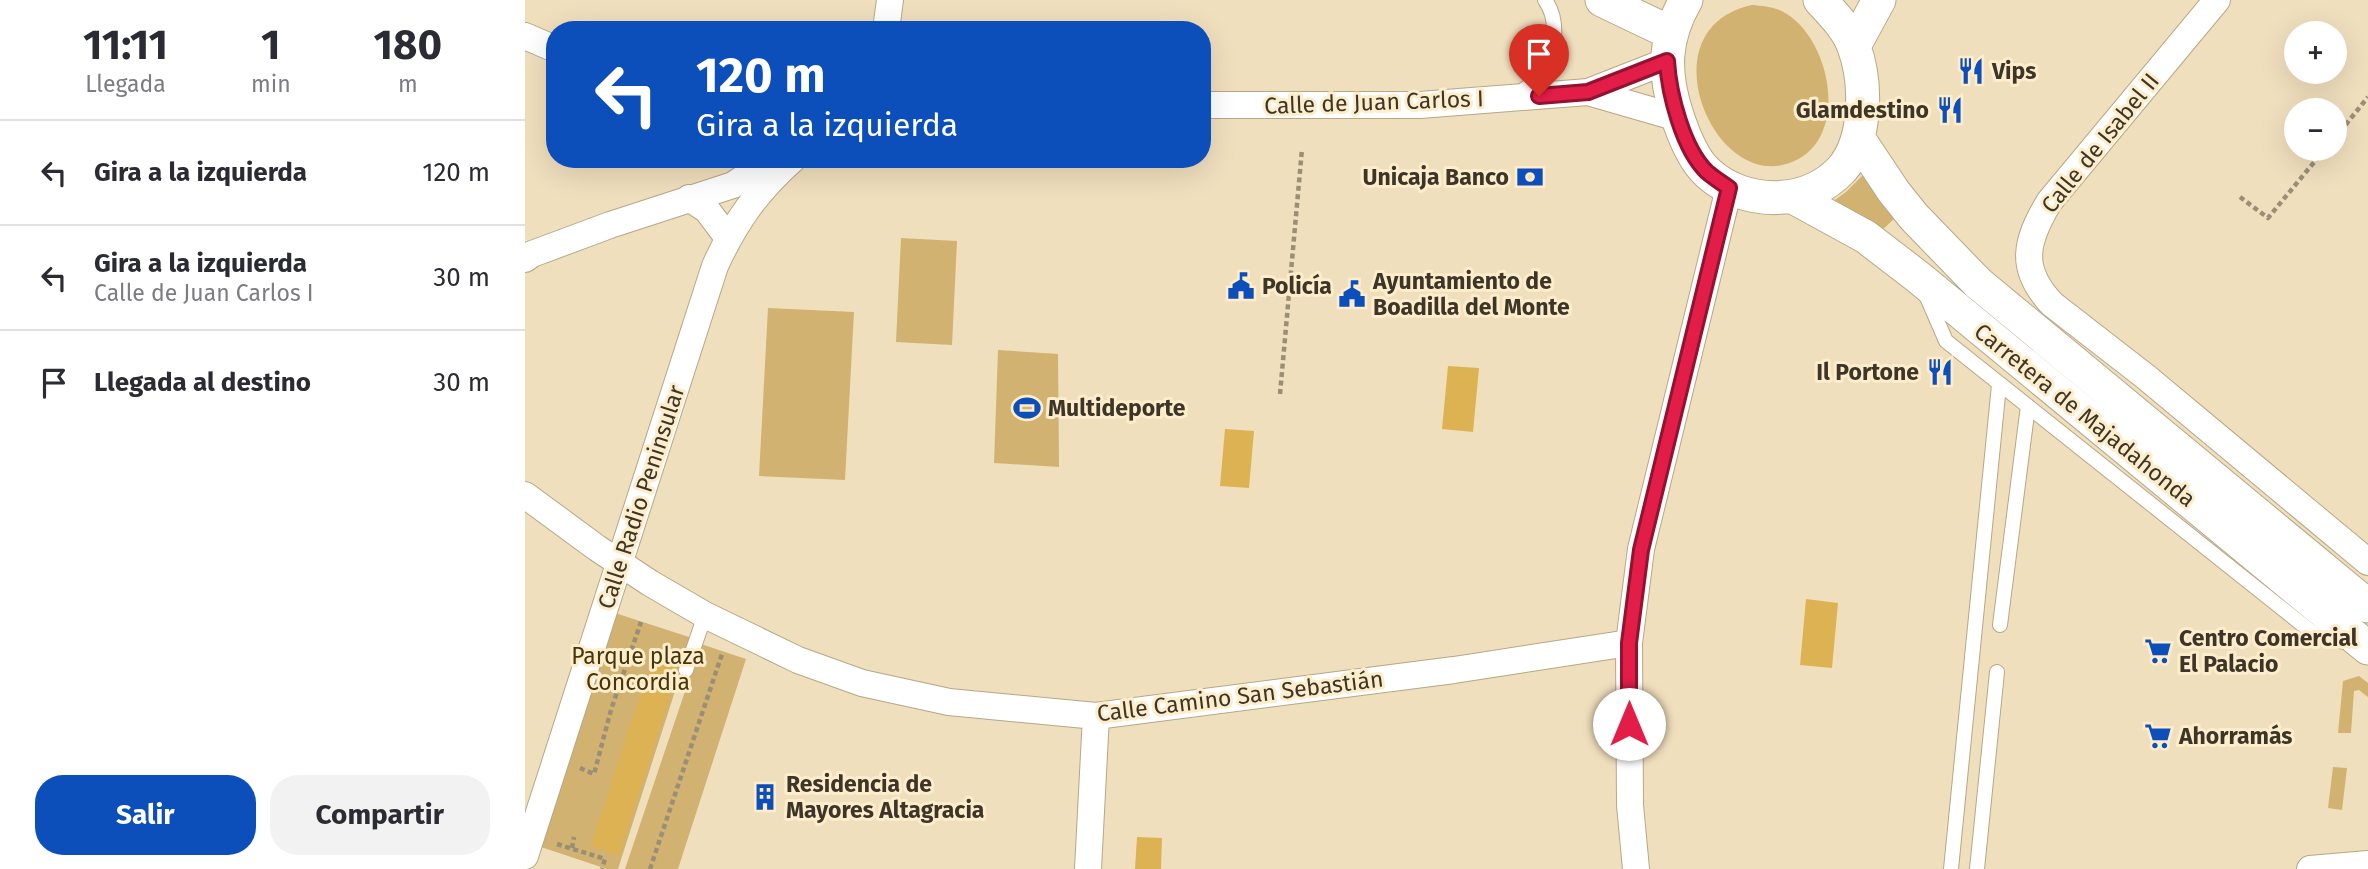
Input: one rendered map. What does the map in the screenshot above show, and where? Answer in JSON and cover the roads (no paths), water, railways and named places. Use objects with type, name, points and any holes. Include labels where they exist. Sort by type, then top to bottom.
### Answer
[{"type":"street","points":[[887,21],[890,0]]},
{"type":"street","points":[[1602,0],[1669,47]]},
{"type":"street","points":[[1686,0],[1677,15],[1669,47],[1668,86],[1678,118],[1691,148],[1706,171],[1729,188],[1754,197],[1793,197],[1823,186],[1843,168],[1858,138],[1863,109],[1854,46],[1840,22],[1820,0]]},
{"type":"street","points":[[1854,46],[1879,0]]},
{"type":"street","name":"Calle de Isabel II","points":[[2217,0],[2049,202],[2034,228],[2028,252],[2032,271],[2042,293],[2052,304],[2146,377],[2368,562]]},
{"type":"street","points":[[525,36],[546,45]]},
{"type":"street","name":"Calle de Juan Carlos I","points":[[1588,92],[1669,47]]},
{"type":"street","name":"Calle de Juan Carlos I","points":[[1211,105],[1420,105],[1588,92],[1678,118]]},
{"type":"street","name":"Carretera de Majadahonda","points":[[1858,138],[1914,217],[1978,283],[2368,606]]},
{"type":"street","points":[[525,259],[610,225],[733,185],[756,168]]},
{"type":"street","name":"Calle Radio Peninsular","points":[[525,856],[715,266],[728,237],[767,182],[783,168]]},
{"type":"street","points":[[1636,869],[1630,805],[1629,643],[1641,550],[1729,188]]},
{"type":"street","name":"Carretera de Majadahonda","points":[[1793,197],[1866,237],[1918,277],[2367,647]]},
{"type":"street","points":[[689,198],[706,210],[728,237]]},
{"type":"street","name":"Calle de Isabel II","points":[[2071,361],[2146,377]]},
{"type":"street","name":"Calle Camino San Sebastián","points":[[525,495],[620,564],[705,615],[798,660],[862,683],[949,702],[1096,716],[1454,670],[1629,643]]},
{"type":"street","points":[[1088,869],[1096,716]]},
{"type":"street","points":[[2310,869],[2363,863]]},
{"type":"lane","points":[[1514,97],[1539,76],[1551,52],[1554,28],[1552,12],[1545,0]]},
{"type":"lane","points":[[1918,277],[1946,341],[1999,385],[2318,637],[2367,647]]},
{"type":"lane","points":[[1951,869],[1999,385]]},
{"type":"lane","points":[[2000,625],[2028,406]]},
{"type":"lane","points":[[686,670],[705,615]]},
{"type":"lane","points":[[1977,869],[1997,672]]},
{"type":"place","name":"Vips","points":[[1971,71]]},
{"type":"place","name":"Glamdestino","points":[[1950,110]]},
{"type":"place","name":"Unicaja Banco","points":[[1530,177]]},
{"type":"place","name":"Policía","points":[[1241,286]]},
{"type":"place","name":"Ayuntamiento de Boadilla del Monte","points":[[1352,294]]},
{"type":"place","name":"Il Portone","points":[[1940,372]]},
{"type":"place","name":"Multideporte","points":[[1027,408]]},
{"type":"place","name":"Centro Comercial El Palacio","points":[[2158,651]]},
{"type":"place","name":"Ahorramás","points":[[2158,736]]},
{"type":"place","name":"Residencia de Mayores Altagracia","points":[[765,797]]},
{"type":"park label","name":"Parque plaza Concordia","points":[[638,669]]}]
